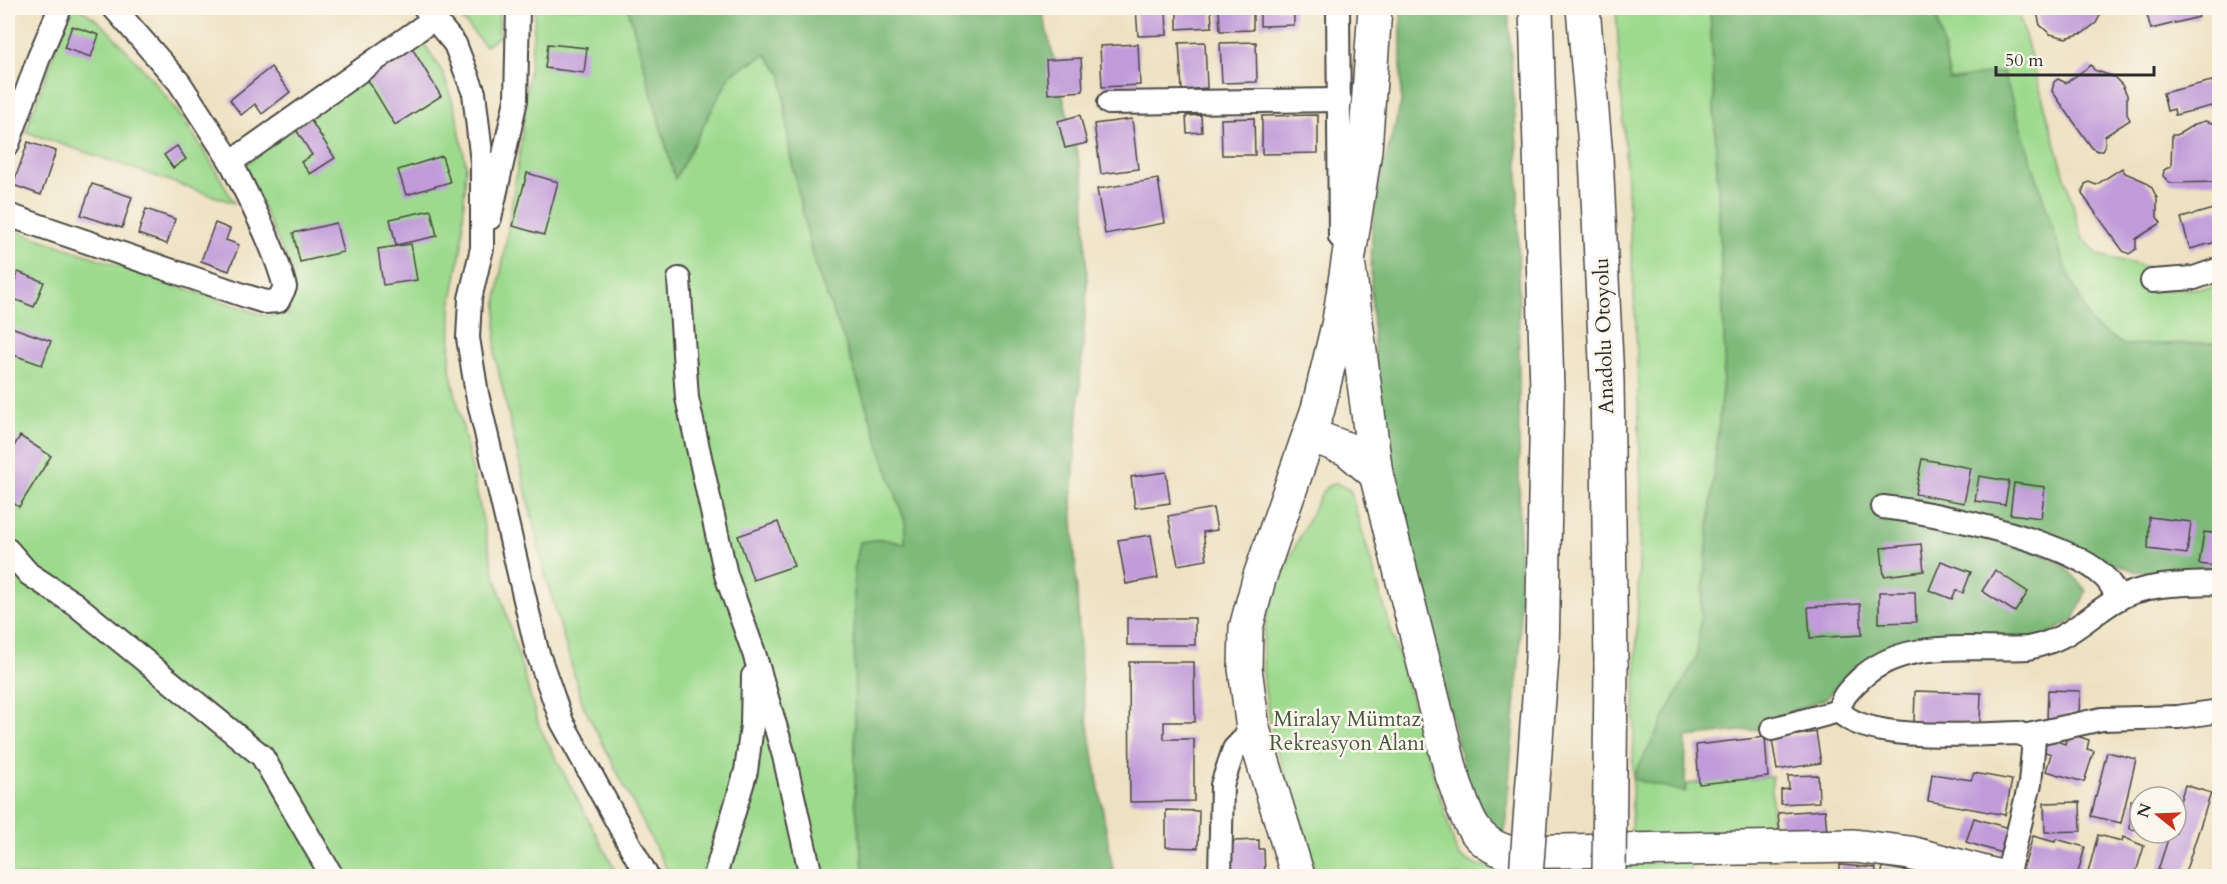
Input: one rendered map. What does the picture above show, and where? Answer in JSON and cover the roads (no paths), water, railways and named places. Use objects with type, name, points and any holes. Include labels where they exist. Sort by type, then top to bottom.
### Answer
[{"type":"main road","points":[[1298,876],[1252,729],[1245,668],[1247,621],[1310,435],[1329,369],[1349,268],[1365,150],[1375,8]]},
{"type":"main road","points":[[1526,876],[1542,657],[1547,390],[1536,8]]},
{"type":"main road","name":"Anadolu Otoyolu","points":[[1583,8],[1596,157],[1606,368],[1611,665],[1609,876]]},
{"type":"main road","points":[[1349,268],[1376,474],[1452,775],[1468,818],[1483,843],[1507,852],[1872,848],[1910,853],[1996,876]]},
{"type":"main road","points":[[1310,435],[1347,449],[1376,474]]},
{"type":"street","points":[[8,144],[39,57],[60,8]]},
{"type":"street","points":[[8,215],[246,296],[265,302],[279,301],[285,287],[282,277],[270,245],[231,162],[179,82],[114,8]]},
{"type":"street","points":[[518,8],[518,72],[513,123],[467,320],[470,356],[537,651],[562,722],[647,876]]},
{"type":"street","points":[[1338,8],[1339,321]]},
{"type":"street","points":[[231,162],[430,13],[462,57],[474,93],[482,162],[482,248]]},
{"type":"street","points":[[1109,103],[1340,100]]},
{"type":"street","points":[[2152,281],[2194,278],[2220,269]]},
{"type":"street","points":[[679,279],[687,398],[726,575],[754,652],[784,756],[811,876]]},
{"type":"street","points":[[1883,507],[1933,513],[2065,553],[2100,573],[2111,584],[2118,599]]},
{"type":"street","points":[[8,550],[29,574],[75,604],[262,756],[332,876]]},
{"type":"street","points":[[2220,583],[2180,584],[2118,599],[2079,629],[2044,645],[2012,649],[1922,650],[1893,657],[1877,664],[1848,690],[1840,701],[1839,711],[1847,720],[1876,729],[1944,735],[2028,735],[2102,719],[2178,717],[2220,711]]},
{"type":"street","points":[[715,876],[746,771],[752,726],[754,652]]},
{"type":"street","points":[[1772,729],[1839,711]]},
{"type":"street","points":[[1220,876],[1222,785],[1234,749],[1252,729]]},
{"type":"street","points":[[2007,876],[2030,784],[2034,739],[2028,735]]},
{"type":"park label","name":"Miralay Mümtaz Rekreasyon Alanı","points":[[1347,731]]}]
